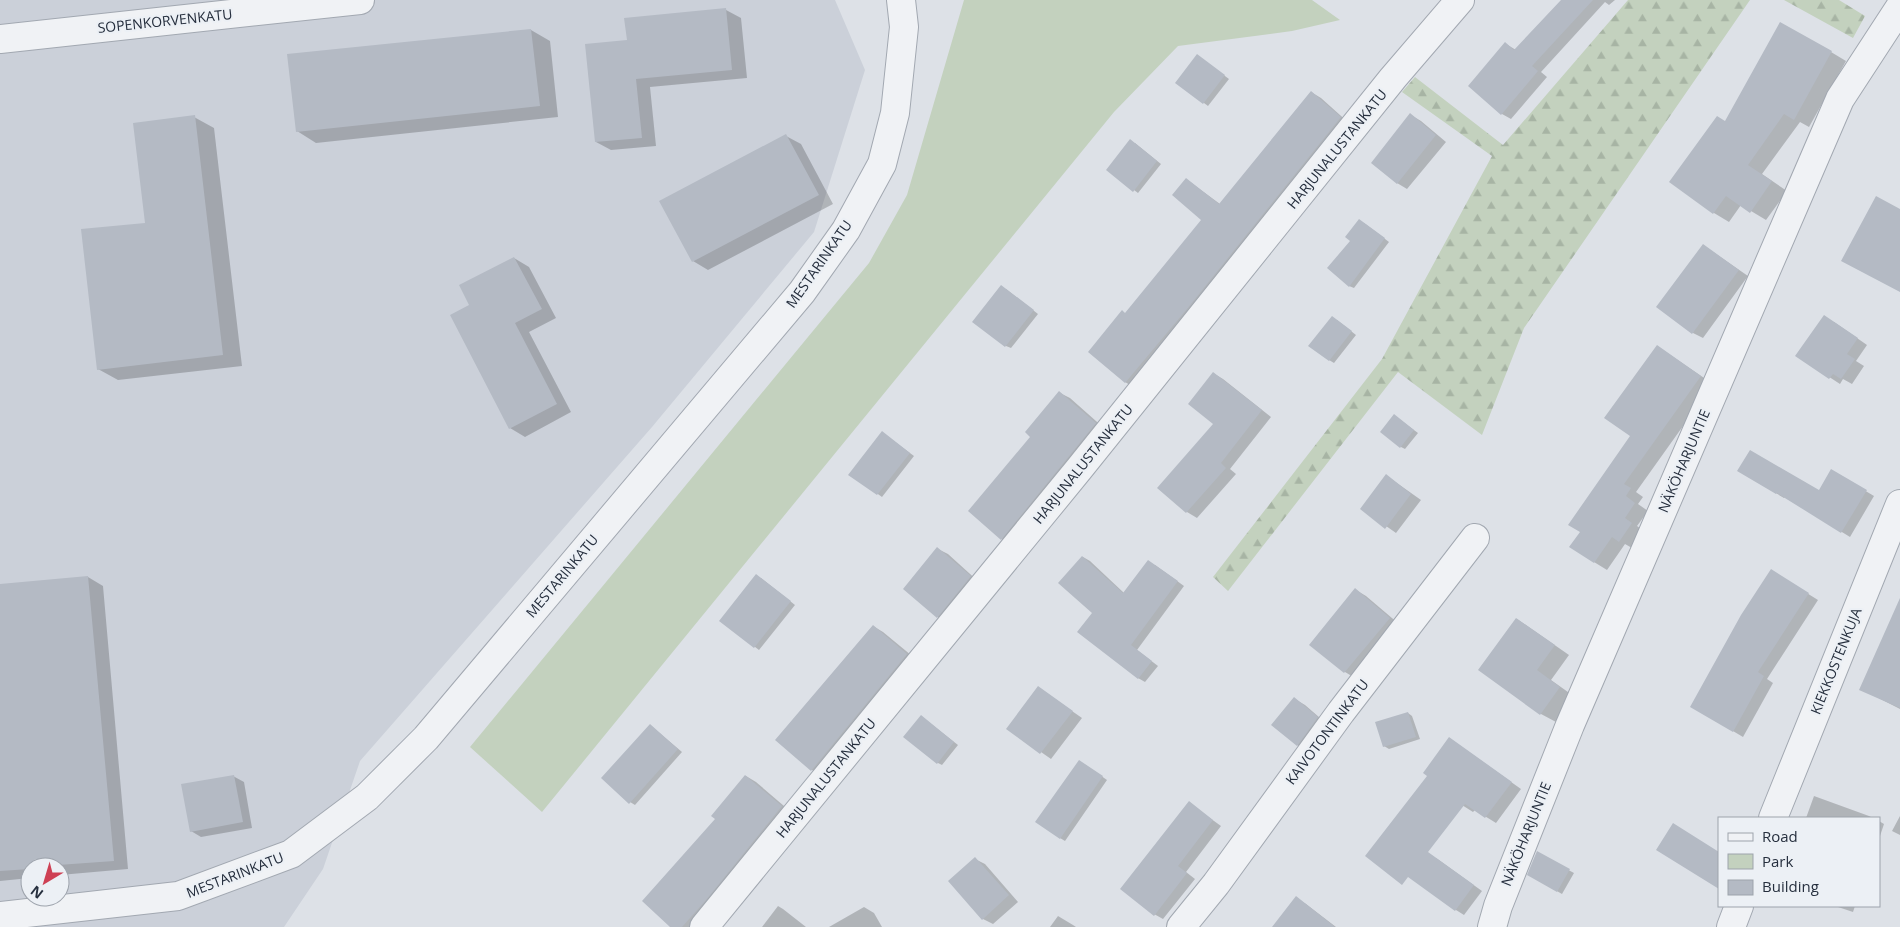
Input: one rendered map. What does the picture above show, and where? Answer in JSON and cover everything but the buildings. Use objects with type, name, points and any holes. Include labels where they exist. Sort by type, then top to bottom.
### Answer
[{"type":"street","name":"SOPENKORVENKATU","points":[[0,39],[360,0]]},
{"type":"street","name":"MESTARINKATU","points":[[0,916],[178,896],[291,854],[367,797],[426,738],[802,292],[846,230],[882,164],[894,113],[904,27],[901,0]]},
{"type":"street","name":"HARJUNALUSTANKATU","points":[[704,927],[1079,469],[1393,78],[1460,0]]},
{"type":"street","name":"NÄKÖHARJUNTIE","points":[[1492,927],[1498,906],[1570,725],[1840,99],[1900,7]]},
{"type":"street","name":"KIEKKOSTENKUJA","points":[[1773,817],[1900,504]]},
{"type":"street","name":"KAIVOTONTINKATU","points":[[1182,927],[1216,884],[1341,712],[1475,538]]},
{"type":"street","points":[[1731,927],[1739,907]]},
{"type":"shaded area","points":[[0,0],[835,0],[865,70],[814,232],[652,427],[360,761],[323,869],[284,927],[0,927]]},
{"type":"green space","points":[[964,0],[1312,0],[1340,20],[1292,31],[1178,46],[1114,112],[542,812],[470,747],[869,263],[907,195]]},
{"type":"green space","points":[[1628,0],[1750,0],[1524,328],[1482,435],[1398,372],[1228,591],[1213,577],[1382,359],[1492,156],[1402,92],[1415,77],[1503,145]]},
{"type":"green space","points":[[1784,0],[1839,0],[1865,16],[1853,38]]}]
